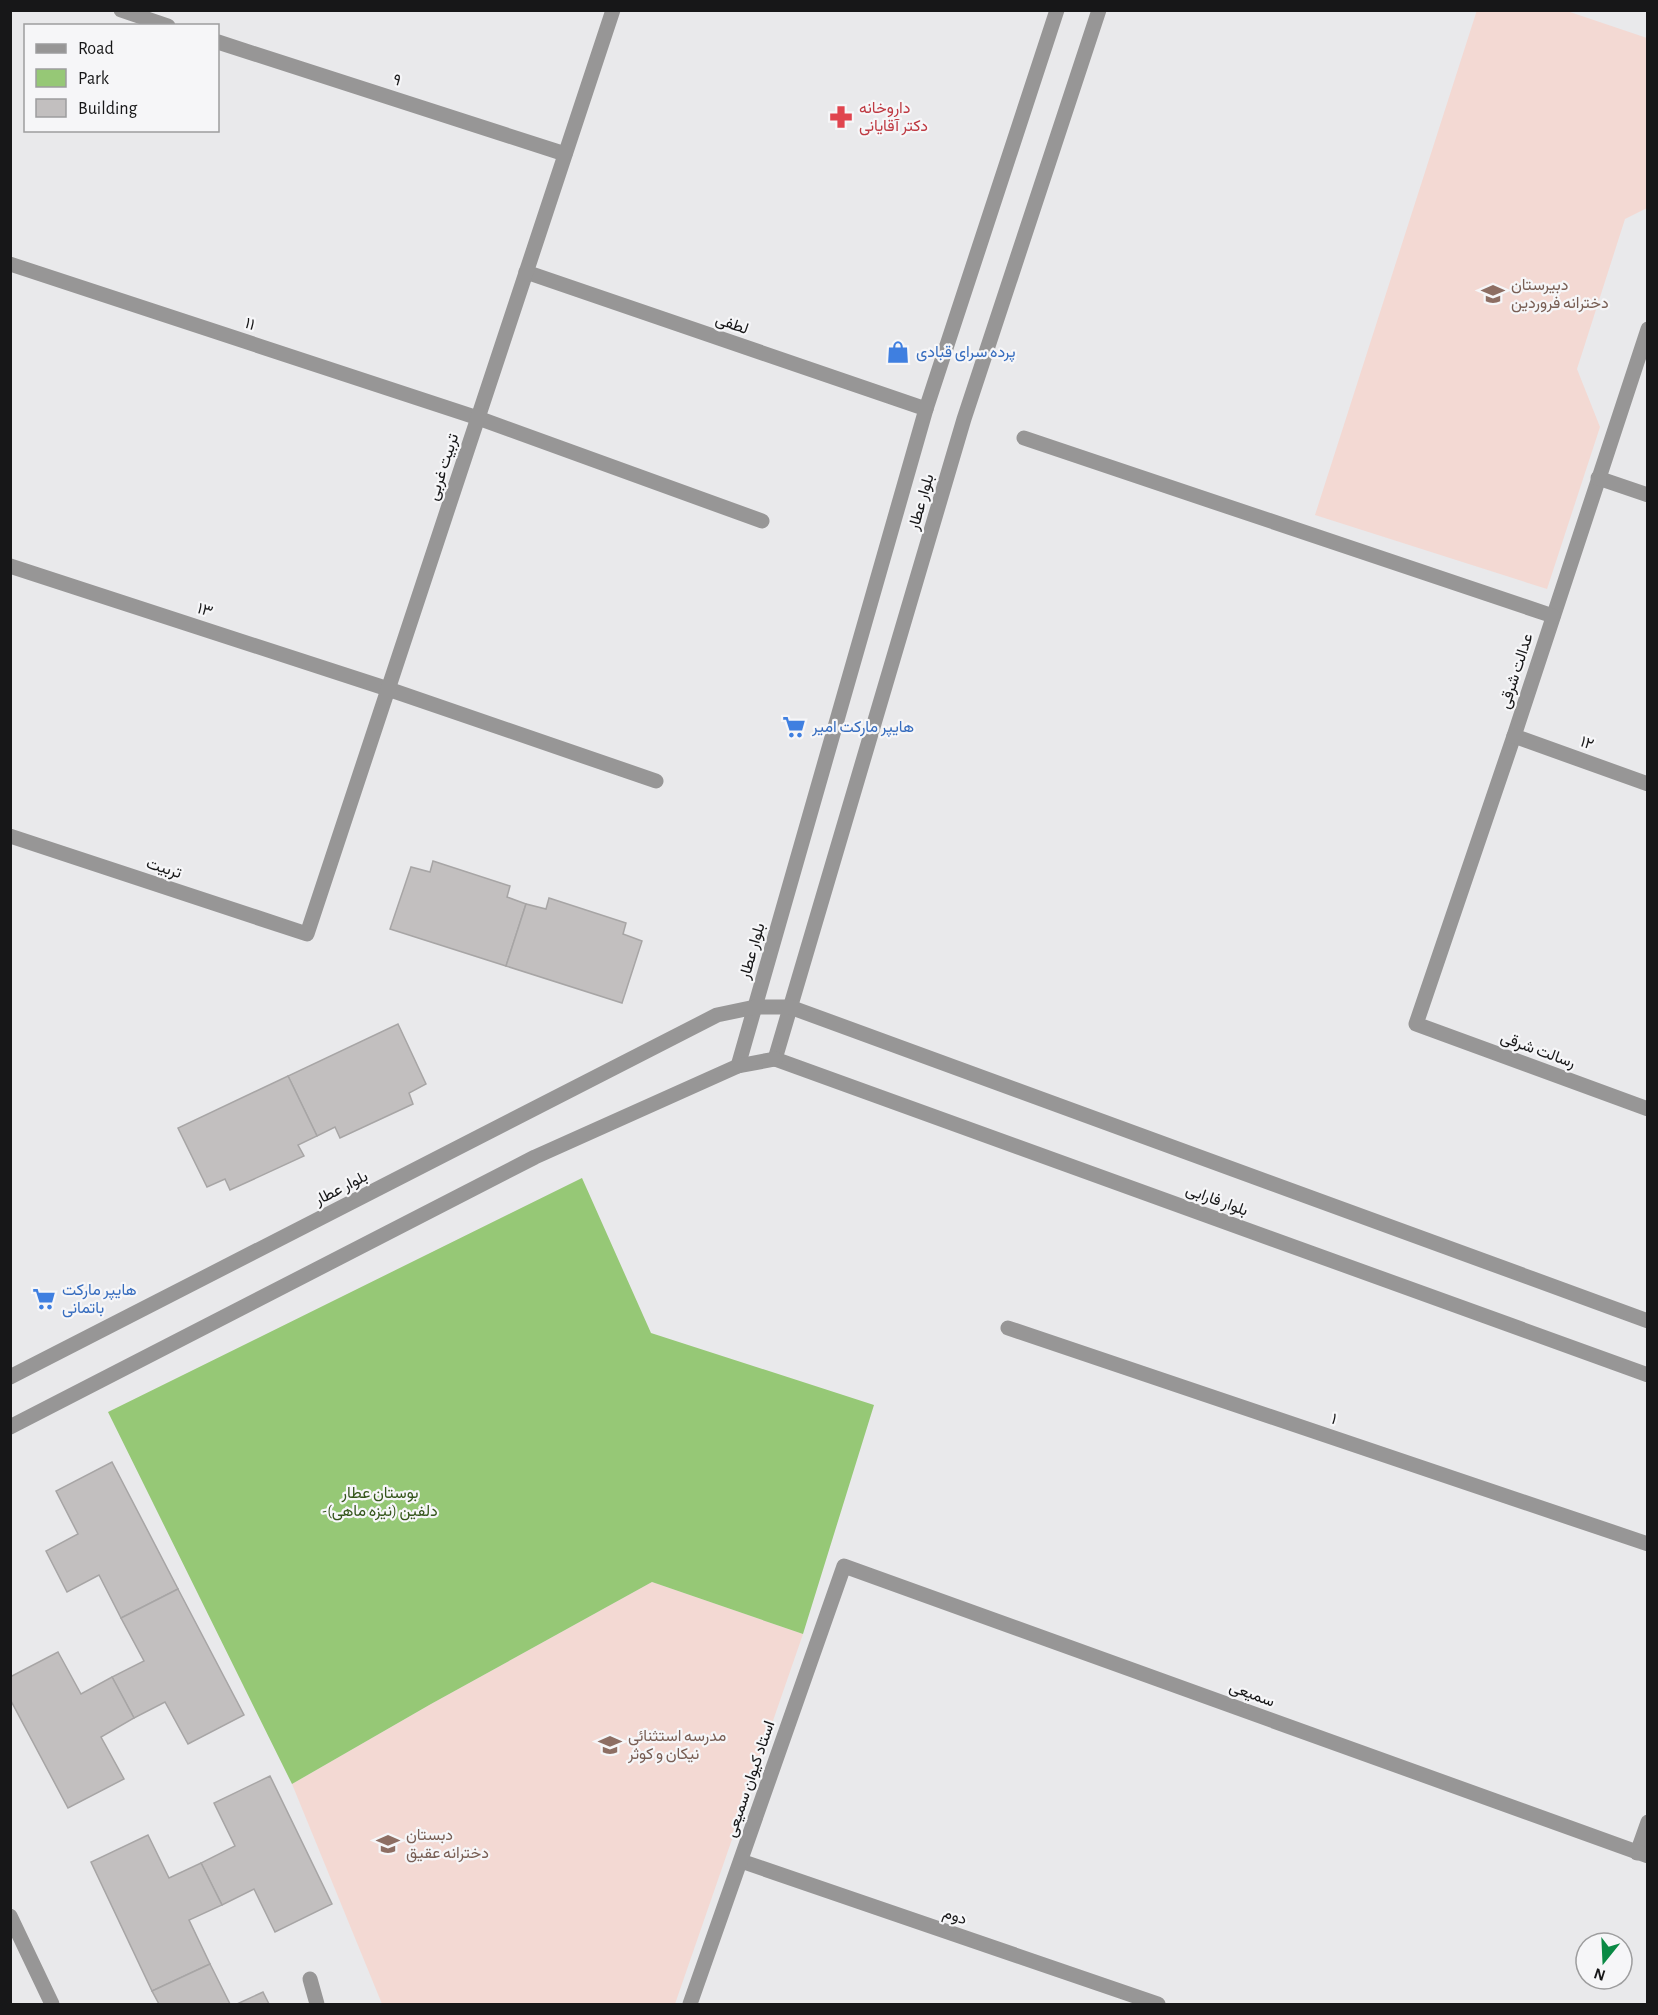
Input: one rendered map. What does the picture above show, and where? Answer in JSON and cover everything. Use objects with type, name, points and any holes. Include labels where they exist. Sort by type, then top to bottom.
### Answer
[{"type":"street","points":[[121,10],[162,24]]},
{"type":"street","name":"تربیت غربی","points":[[307,934],[613,10]]},
{"type":"street","name":"بلوار عطار","points":[[738,1066],[926,409],[1057,10]]},
{"type":"street","name":"بلوار عطار","points":[[775,1059],[964,419],[1099,10]]},
{"type":"street","name":"۹","points":[[219,42],[565,154]]},
{"type":"street","name":"۱۱","points":[[10,264],[478,418],[762,522]]},
{"type":"street","name":"لطفی","points":[[526,272],[926,409]]},
{"type":"street","name":"عدالت شرقی","points":[[1416,1024],[1514,736],[1647,329]]},
{"type":"street","points":[[1024,438],[1553,616]]},
{"type":"street","points":[[1598,478],[1647,495]]},
{"type":"street","name":"۱۳","points":[[10,566],[388,689],[657,781]]},
{"type":"street","name":"۱۲","points":[[1514,736],[1647,784]]},
{"type":"street","name":"تربیت","points":[[10,836],[307,934]]},
{"type":"street","name":"بلوار عطار","points":[[10,1377],[717,1015],[754,1007],[790,1007]]},
{"type":"street","points":[[790,1007],[1647,1321]]},
{"type":"street","name":"رسالت شرقی","points":[[1416,1024],[1647,1109]]},
{"type":"street","points":[[10,1427],[535,1157],[738,1066],[775,1059]]},
{"type":"street","name":"بلوار فارابی","points":[[775,1059],[1647,1375]]},
{"type":"street","name":"۱","points":[[1008,1328],[1647,1544]]},
{"type":"street","name":"سمیعی","points":[[844,1566],[1642,1855]]},
{"type":"street","name":"استاد کیوان سمیعی","points":[[690,2004],[844,1566]]},
{"type":"street","points":[[1642,1855],[1647,1822]]},
{"type":"street","name":"دوم","points":[[741,1861],[1158,2004]]},
{"type":"street","points":[[10,1916],[52,2004]]},
{"type":"street","points":[[310,1979],[317,2004]]},
{"type":"shaded area","name":"دبیرستان دخترانه فروردین","points":[[1477,10],[1567,11],[1647,38],[1647,208],[1625,219],[1577,369],[1600,427],[1547,589],[1315,515]]},
{"type":"shaded area","name":"مدرسه استثنائی نیکان و کوثر","points":[[652,1582],[803,1634],[675,2004],[382,2004],[292,1784]]},
{"type":"green space","name":"بوستان عطار -دلفین (نیزه ماهی)","points":[[582,1178],[651,1333],[874,1405],[803,1634],[652,1582],[292,1784],[108,1412]]},
{"type":"building","points":[[433,861],[510,886],[507,897],[526,904],[506,966],[390,929],[411,867],[430,872]]},
{"type":"building","points":[[549,898],[626,923],[623,934],[642,941],[622,1003],[506,966],[526,904],[546,909]]},
{"type":"building","points":[[398,1024],[426,1084],[409,1093],[413,1104],[340,1138],[335,1127],[317,1136],[288,1076]]},
{"type":"building","points":[[288,1076],[317,1136],[298,1145],[304,1156],[230,1190],[225,1179],[207,1187],[178,1128]]},
{"type":"building","points":[[112,1462],[178,1589],[121,1618],[99,1575],[67,1592],[46,1551],[78,1534],[56,1491]]},
{"type":"building","points":[[178,1589],[244,1715],[188,1744],[165,1702],[134,1718],[112,1677],[144,1661],[121,1618]]},
{"type":"building","points":[[58,1652],[81,1694],[112,1677],[134,1718],[101,1737],[124,1779],[68,1808],[10,1699],[10,1677]]},
{"type":"building","points":[[270,1776],[332,1904],[275,1932],[254,1889],[222,1905],[201,1863],[235,1846],[214,1803]]},
{"type":"building","points":[[148,1835],[169,1878],[201,1863],[222,1905],[189,1920],[210,1964],[152,1991],[91,1862]]},
{"type":"building","points":[[210,1964],[230,2004],[159,2004],[152,1991]]},
{"type":"building","points":[[263,1992],[269,2004],[237,2004]]},
{"type":"place","name":"داروخانه دکتر آقایانی","points":[[841,117]]},
{"type":"place","name":"دبیرستان دخترانه فروردین","points":[[1493,294]]},
{"type":"place","name":"پرده سرای قبادی","points":[[898,352]]},
{"type":"place","name":"هایپر مارکت امیر","points":[[794,727]]},
{"type":"place","name":"هایپر مارکت باتمانی","points":[[44,1299]]},
{"type":"place","name":"مدرسه استثنائی نیکان و کوثر","points":[[610,1745]]},
{"type":"place","name":"دبستان دخترانه عقیق","points":[[388,1844]]}]
